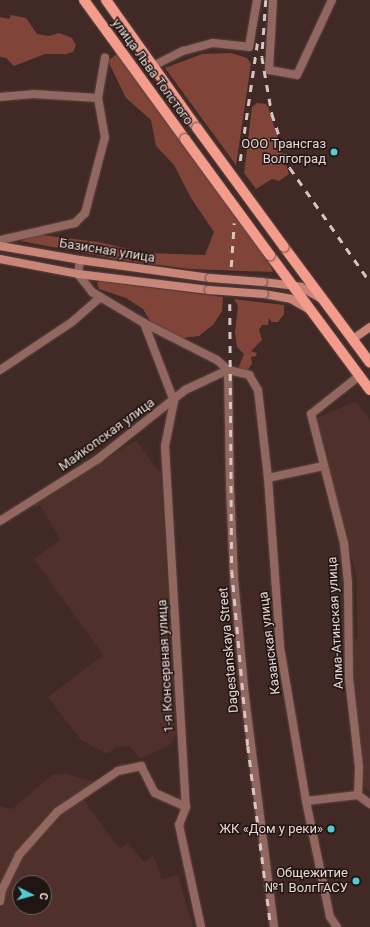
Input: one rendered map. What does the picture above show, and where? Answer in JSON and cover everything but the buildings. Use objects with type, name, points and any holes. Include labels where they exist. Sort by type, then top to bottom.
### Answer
[{"type":"main road","name":"улица Льва Толстого","points":[[84,0],[370,390]]},
{"type":"main road","name":"улица Льва Толстого","points":[[106,0],[197,128],[370,362]]},
{"type":"street","points":[[153,66],[184,51],[213,43],[249,47],[257,0]]},
{"type":"street","points":[[273,0],[269,70],[297,75],[332,0]]},
{"type":"street","points":[[0,240],[75,223],[85,213],[105,137],[98,98],[105,58]]},
{"type":"street","points":[[0,98],[33,94],[98,98]]},
{"type":"street","name":"Базисная улица","points":[[0,246],[80,260],[210,278],[266,282],[293,286]]},
{"type":"street","name":"Базисная улица","points":[[0,259],[78,274],[209,290],[264,294],[299,294]]},
{"type":"street","points":[[80,260],[78,274],[92,292],[144,323],[216,360],[228,370]]},
{"type":"street","points":[[266,282],[277,278],[280,268]]},
{"type":"street","points":[[306,277],[299,294],[324,301]]},
{"type":"street","points":[[0,370],[72,322],[101,297]]},
{"type":"street","points":[[144,323],[174,401]]},
{"type":"street","points":[[353,339],[370,327]]},
{"type":"street","name":"Майкопская улица","points":[[0,521],[98,459],[174,401],[185,390],[228,370]]},
{"type":"street","name":"Казанская улица","points":[[228,370],[249,375],[258,390],[268,478],[280,647],[306,801],[330,917],[337,927]]},
{"type":"street","name":"Dagestanskaya Street","points":[[228,370],[230,487],[234,579],[246,705],[274,927]]},
{"type":"street","name":"Алма-Атинская улица","points":[[358,795],[360,767],[349,678],[348,584],[344,542],[323,466],[311,414],[359,376]]},
{"type":"street","name":"1-я Консервная улица","points":[[174,401],[165,446],[186,807],[179,825],[190,883],[201,927]]},
{"type":"street","points":[[268,478],[323,466]]},
{"type":"street","points":[[0,901],[2,890],[19,855],[57,812],[118,771],[141,766],[155,793],[186,807]]},
{"type":"street","points":[[306,801],[358,795],[370,804]]},
{"type":"shaded area","points":[[11,15],[26,18],[37,34],[49,36],[59,33],[72,38],[76,45],[73,52],[66,54],[45,54],[14,66],[6,58],[0,57],[0,17],[9,19]]},
{"type":"shaded area","points":[[118,53],[271,266],[273,272],[191,269],[121,260],[21,241],[34,234],[98,242],[147,253],[205,255],[214,232],[191,198],[174,165],[156,146],[151,120],[126,98],[108,61]]},
{"type":"shaded area","points":[[231,53],[247,58],[251,64],[236,165],[165,68],[202,54]]},
{"type":"shaded area","points":[[257,103],[266,104],[268,107],[289,174],[279,181],[272,179],[256,189],[244,173],[252,107]]},
{"type":"shaded area","points":[[99,281],[223,297],[222,311],[213,325],[199,336],[183,338],[152,324],[143,309],[126,298],[99,289],[97,283]]},
{"type":"shaded area","points":[[234,299],[284,305],[284,314],[278,322],[272,322],[269,318],[268,325],[262,325],[259,330],[262,340],[251,351],[257,353],[256,356],[251,357],[252,364],[247,371],[238,369],[244,354],[237,347],[235,332],[238,306]]},
{"type":"shaded area","points":[[356,401],[370,420],[370,793],[364,785],[350,655],[350,643],[358,637],[356,573],[314,419]]},
{"type":"shaded area","points":[[136,440],[161,474],[176,735],[170,745],[140,759],[130,746],[116,747],[107,754],[81,740],[48,697],[103,655],[34,559],[60,539],[40,505],[35,508],[33,504]]},
{"type":"shaded area","points":[[121,763],[129,764],[82,798],[120,849],[128,843],[144,862],[153,855],[162,879],[178,875],[193,927],[0,927],[0,806],[12,809],[52,775],[66,774],[95,782]]},
{"type":"railway","points":[[266,0],[262,57],[272,114],[290,168],[370,282]]},
{"type":"railway","points":[[240,161],[258,38]]},
{"type":"railway","points":[[231,267],[234,223]]},
{"type":"railway","points":[[230,304],[232,571],[248,746],[271,927]]},
{"type":"place","name":"ООО Трансгаз Волгоград","points":[[334,152]]},
{"type":"place","name":"ЖК «Дом у реки»","points":[[331,829]]},
{"type":"place","name":"Общежитие №1 ВолгГАСУ","points":[[356,881]]}]
